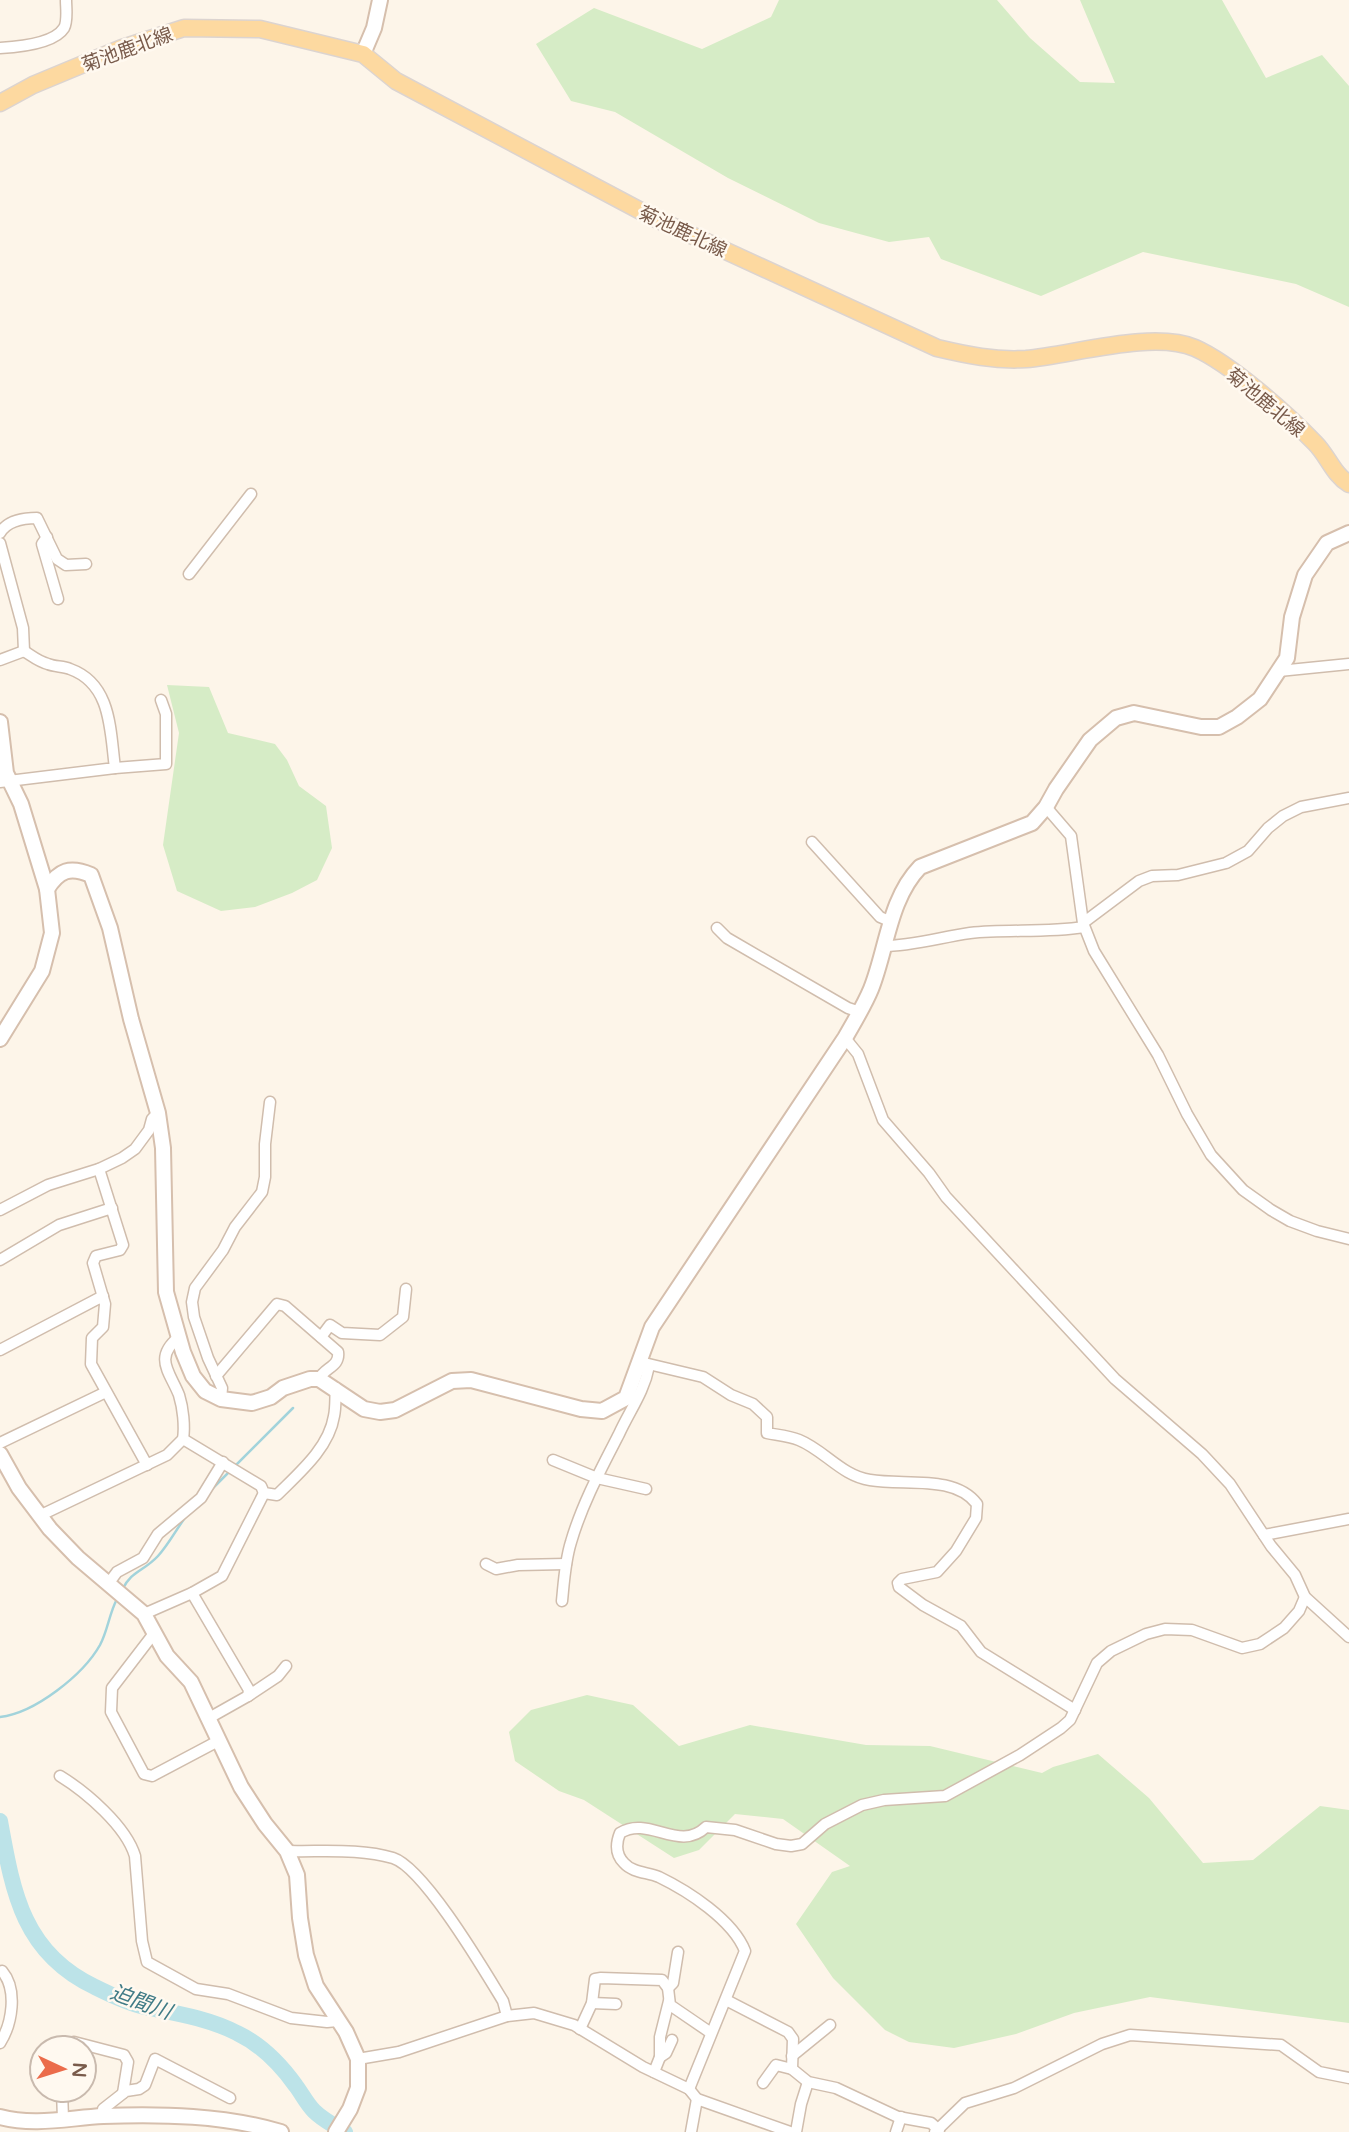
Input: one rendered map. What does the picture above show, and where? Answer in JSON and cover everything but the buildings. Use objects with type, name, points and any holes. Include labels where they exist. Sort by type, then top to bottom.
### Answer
[{"type":"main road","name":"菊池鹿北線","points":[[0,103],[33,85],[122,48],[184,28],[260,29],[363,54],[396,81],[652,218],[937,348],[986,359],[1026,359],[1162,342],[1194,347],[1247,382],[1317,445],[1330,465],[1349,484]]},
{"type":"street","points":[[0,48],[25,46],[63,31],[66,23],[66,0]]},
{"type":"street","points":[[363,54],[374,28],[380,0]]},
{"type":"street","points":[[189,574],[251,494]]},
{"type":"street","points":[[0,533],[2,528],[13,523],[26,518],[37,518],[57,559],[66,565],[86,564]]},
{"type":"street","points":[[562,1601],[571,1541],[597,1478],[639,1399],[644,1364],[643,1346],[652,1327],[860,1012],[872,987],[883,946],[911,876],[920,867],[1032,823],[1046,807],[1090,740],[1116,718],[1134,713],[1200,727],[1219,727],[1260,699],[1287,658],[1292,617],[1305,575],[1327,543],[1349,533]]},
{"type":"street","points":[[47,537],[42,544],[58,599]]},
{"type":"street","points":[[0,543],[23,628],[24,651]]},
{"type":"street","points":[[0,660],[24,651]]},
{"type":"street","points":[[24,651],[44,663],[69,668],[85,677],[103,699],[108,708],[115,768]]},
{"type":"street","points":[[1279,671],[1349,664]]},
{"type":"street","points":[[4,781],[166,764],[166,714],[161,701]]},
{"type":"street","points":[[0,723],[4,781],[21,804],[47,889],[52,933],[42,971],[0,1039]]},
{"type":"street","points":[[883,946],[898,946],[972,933],[1054,930],[1084,925],[1139,881],[1152,876],[1178,875],[1226,863],[1248,851],[1268,828],[1283,816],[1301,807],[1349,798]]},
{"type":"street","points":[[1046,807],[1071,835],[1084,925],[1094,951],[1158,1055],[1211,1155],[1243,1190],[1271,1210],[1308,1228],[1349,1239]]},
{"type":"street","points":[[812,842],[880,917],[892,922]]},
{"type":"street","points":[[47,889],[54,877],[66,869],[80,870],[91,875],[110,929],[131,1019],[158,1113],[163,1148],[166,1292],[193,1376],[205,1391],[221,1399],[252,1403],[271,1397],[283,1388],[310,1379],[319,1379],[364,1409],[380,1412],[395,1410],[452,1381],[471,1380],[581,1409],[602,1411],[626,1398],[644,1364]]},
{"type":"street","points":[[717,928],[727,938],[848,1008],[860,1012]]},
{"type":"street","points":[[845,1038],[858,1054],[883,1119],[946,1197],[1115,1379],[1202,1454],[1230,1484],[1295,1575],[1305,1597],[1349,1637]]},
{"type":"street","points":[[221,1399],[222,1388],[194,1317],[192,1303],[195,1288],[261,1192],[265,1177],[265,1144],[270,1102]]},
{"type":"street","points":[[0,1210],[48,1185],[99,1169],[122,1158],[135,1149],[158,1113]]},
{"type":"street","points":[[99,1169],[123,1245],[120,1250],[96,1256],[93,1263],[105,1304],[103,1327],[92,1338],[90,1364],[147,1465]]},
{"type":"street","points":[[0,1261],[59,1224],[111,1208]]},
{"type":"street","points":[[321,1338],[330,1325],[342,1333],[380,1335],[403,1317],[406,1289]]},
{"type":"street","points":[[0,1350],[103,1296]]},
{"type":"street","points":[[216,1376],[277,1304],[285,1306],[338,1352],[335,1364],[322,1373],[319,1379]]},
{"type":"street","points":[[39,1516],[167,1455],[183,1439],[180,1397],[164,1363],[166,1351],[179,1338]]},
{"type":"street","points":[[644,1364],[703,1377],[731,1395],[752,1404],[767,1417],[767,1433],[799,1440],[861,1478],[945,1485],[971,1495],[977,1504],[976,1518],[956,1551],[937,1572],[902,1579],[898,1583],[899,1587],[923,1605],[961,1626],[981,1652],[1074,1710]]},
{"type":"street","points":[[264,1493],[277,1495],[317,1453],[331,1428],[336,1388]]},
{"type":"street","points":[[0,1444],[106,1392]]},
{"type":"street","points":[[183,1439],[261,1486],[264,1493]]},
{"type":"street","points":[[0,1454],[39,1516],[78,1558],[144,1614],[167,1656],[191,1682],[241,1787],[265,1824],[287,1851],[297,1875],[306,1955],[316,1986],[346,2032],[358,2059],[358,2088],[350,2109],[335,2132]]},
{"type":"street","points":[[553,1460],[597,1478],[646,1489]]},
{"type":"street","points":[[108,1584],[117,1572],[143,1558],[159,1534],[201,1498],[223,1462]]},
{"type":"street","points":[[144,1614],[192,1593],[222,1576],[264,1493]]},
{"type":"street","points":[[1264,1535],[1349,1519]]},
{"type":"street","points":[[486,1564],[496,1569],[517,1565],[566,1564]]},
{"type":"street","points":[[192,1593],[249,1690],[248,1696]]},
{"type":"street","points":[[689,2089],[745,1951],[742,1943],[697,1897],[655,1876],[633,1870],[622,1862],[617,1852],[620,1833],[633,1828],[647,1829],[689,1838],[698,1835],[706,1827],[735,1830],[775,1844],[791,1846],[802,1844],[825,1824],[862,1805],[884,1800],[945,1796],[1061,1728],[1070,1720],[1097,1663],[1111,1651],[1146,1634],[1165,1629],[1192,1630],[1242,1648],[1260,1644],[1284,1628],[1305,1597]]},
{"type":"street","points":[[155,1632],[112,1688],[111,1712],[144,1774],[152,1776],[220,1740]]},
{"type":"street","points":[[209,1718],[278,1676],[286,1666]]},
{"type":"street","points":[[60,1776],[83,1790],[132,1844],[142,1941],[147,1962],[196,1989],[228,1994],[291,2018],[337,2021]]},
{"type":"street","points":[[287,1851],[353,1853],[393,1858],[407,1864],[442,1907],[503,2001],[507,2016]]},
{"type":"street","points":[[668,1988],[673,1983],[678,1952]]},
{"type":"street","points":[[0,2043],[8,2030],[10,2020],[8,1978],[2,1971]]},
{"type":"street","points":[[580,2028],[592,2003],[595,1979],[662,1980],[668,1988],[669,2001],[660,2037],[660,2057],[654,2072]]},
{"type":"street","points":[[726,2000],[788,2032],[793,2039],[792,2069]]},
{"type":"street","points":[[669,2001],[670,2005],[711,2033]]},
{"type":"street","points":[[592,2003],[616,2004]]},
{"type":"street","points":[[358,2059],[399,2052],[507,2016],[534,2013],[580,2028],[654,2072],[689,2089],[697,2099],[790,2132]]},
{"type":"street","points":[[792,2056],[830,2025]]},
{"type":"street","points":[[763,2084],[776,2065],[792,2069],[808,2082],[836,2088],[901,2117],[931,2123],[937,2131],[965,2104],[1014,2088],[1102,2044],[1130,2035],[1281,2045],[1319,2072],[1349,2078]]},
{"type":"street","points":[[660,2057],[666,2053],[672,2040]]},
{"type":"street","points":[[98,2048],[124,2055],[128,2062],[123,2093]]},
{"type":"street","points":[[103,2116],[103,2109],[123,2093],[145,2085],[155,2059],[230,2098]]},
{"type":"street","points":[[796,2132],[808,2082]]},
{"type":"street","points":[[691,2132],[697,2099]]},
{"type":"street","points":[[62,2104],[62,2119]]},
{"type":"street","points":[[0,2118],[35,2127],[62,2119],[103,2116],[194,2117],[257,2125],[281,2132]]},
{"type":"street","points":[[896,2132],[901,2117]]},
{"type":"green space","points":[[779,0],[997,0],[1030,38],[1080,82],[1115,83],[1080,0],[1222,0],[1266,78],[1322,55],[1349,86],[1349,307],[1296,284],[1143,252],[1041,296],[941,259],[929,237],[889,242],[819,223],[728,178],[615,112],[571,101],[536,44],[594,8],[702,49],[771,17]]},
{"type":"green space","points":[[167,685],[209,687],[228,733],[275,744],[287,760],[299,786],[326,806],[332,848],[317,880],[255,907],[221,911],[177,891],[163,845],[179,733]]},
{"type":"green space","points":[[587,1695],[633,1705],[679,1746],[750,1725],[866,1745],[930,1746],[1042,1773],[1053,1767],[1098,1754],[1149,1798],[1203,1863],[1253,1860],[1320,1806],[1349,1810],[1349,2023],[1150,1997],[1074,2013],[1016,2034],[954,2048],[909,2042],[885,2030],[833,1978],[796,1924],[832,1872],[850,1866],[783,1819],[735,1814],[699,1850],[674,1858],[584,1800],[559,1791],[515,1761],[509,1732],[531,1710]]},
{"type":"waterway","points":[[211,1490],[293,1408]]},
{"type":"waterway","points":[[122,1590],[130,1578],[158,1556],[187,1515]]},
{"type":"waterway","points":[[0,1717],[14,1714],[43,1700],[82,1668],[100,1645],[117,1599]]},
{"type":"waterway","name":"迫間川","points":[[0,1821],[10,1873],[25,1918],[52,1957],[71,1973],[120,1998],[145,2007],[203,2020],[246,2038],[277,2063],[314,2111],[345,2132]]}]
